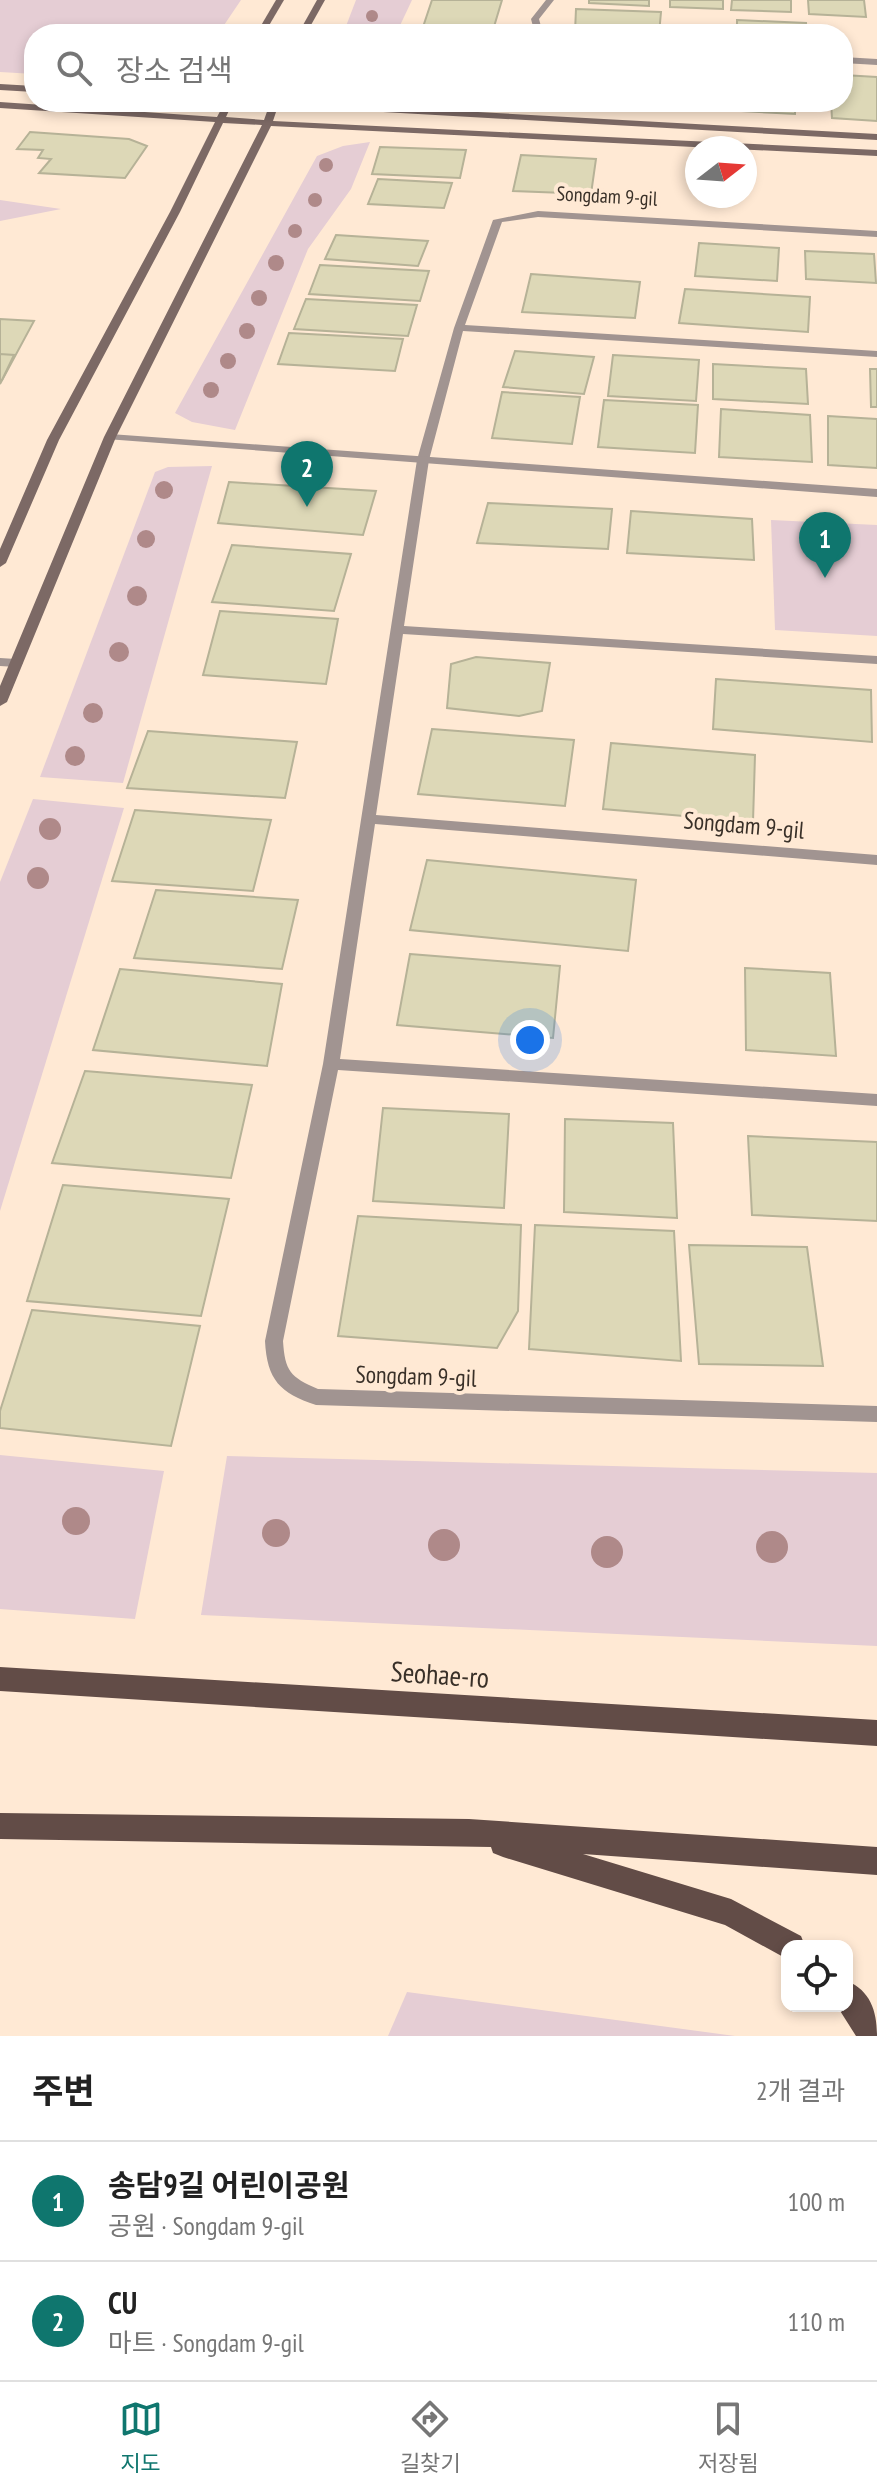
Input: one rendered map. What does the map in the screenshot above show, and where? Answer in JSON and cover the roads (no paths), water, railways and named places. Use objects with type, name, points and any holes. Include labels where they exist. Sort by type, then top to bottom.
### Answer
[{"type":"main road","points":[[266,24],[280,0]]},
{"type":"main road","points":[[308,24],[321,0]]},
{"type":"main road","points":[[0,87],[24,88]]},
{"type":"main road","points":[[0,105],[24,107]]},
{"type":"main road","points":[[110,112],[268,123],[877,153]]},
{"type":"main road","points":[[0,563],[53,440],[225,112]]},
{"type":"main road","points":[[248,112],[268,123]]},
{"type":"main road","points":[[0,702],[110,437],[272,112]]},
{"type":"main road","points":[[434,112],[877,137]]},
{"type":"main road","name":"Seohae-ro","points":[[0,1679],[877,1733]]},
{"type":"main road","points":[[0,1826],[469,1832],[877,1861]]},
{"type":"main road","points":[[469,1832],[731,1913],[781,1940]]},
{"type":"main road","points":[[853,2003],[872,2036]]},
{"type":"street","points":[[536,24],[535,19],[550,0]]},
{"type":"street","points":[[853,61],[877,62]]},
{"type":"street","name":"Songdam 9-gil","points":[[877,234],[538,214],[498,220],[459,328],[423,460],[331,1064],[274,1341],[275,1366],[288,1385],[316,1397],[877,1414]]},
{"type":"street","points":[[459,328],[877,354]]},
{"type":"street","points":[[110,437],[877,493]]},
{"type":"street","points":[[398,630],[877,660]]},
{"type":"street","points":[[0,662],[16,663]]},
{"type":"street","name":"Songdam 9-gil","points":[[368,819],[877,860]]},
{"type":"street","points":[[331,1064],[877,1100]]},
{"type":"place","name":"CU","points":[[307,507]]},
{"type":"place","name":"송담9길 어린이공원","points":[[825,578]]}]
